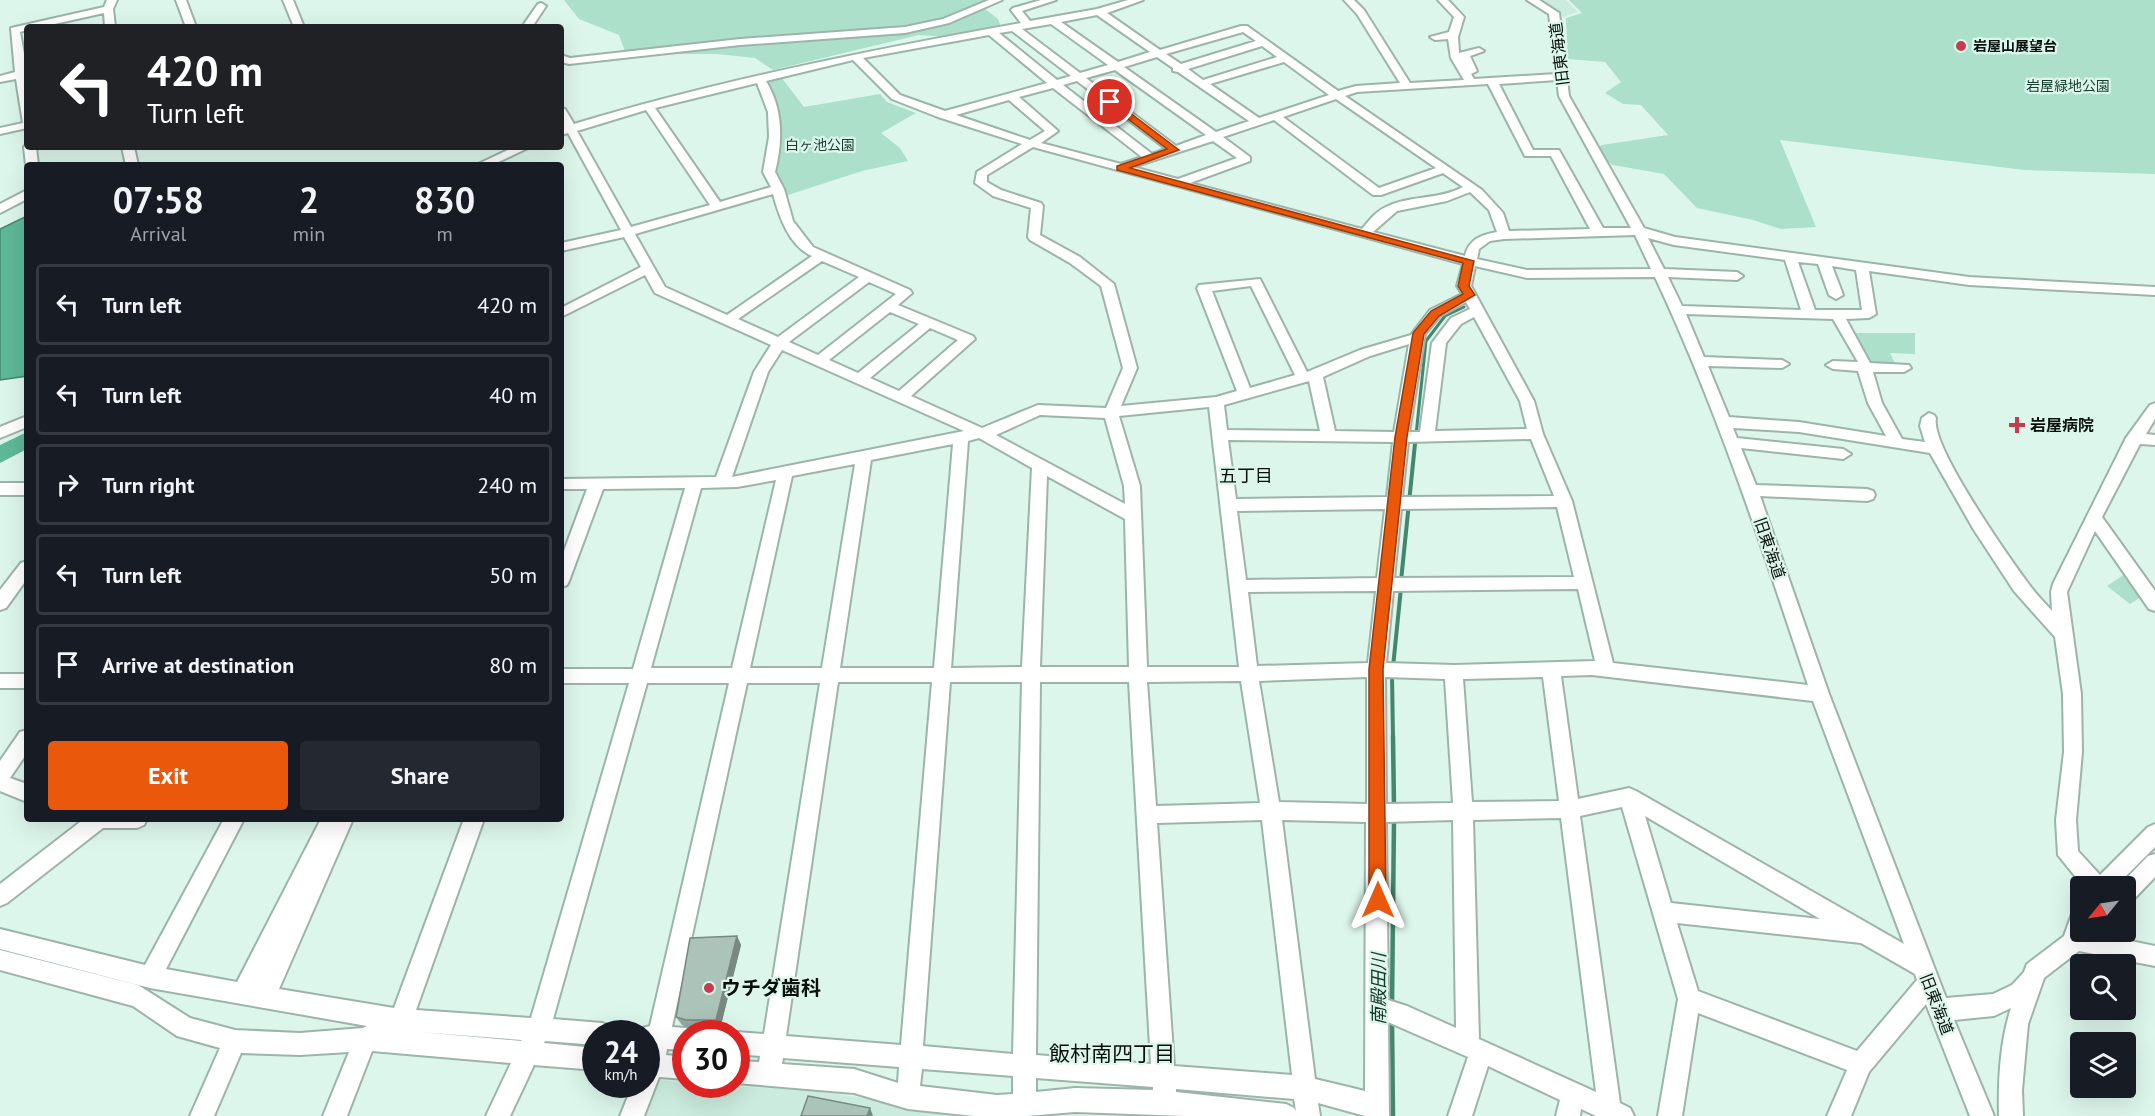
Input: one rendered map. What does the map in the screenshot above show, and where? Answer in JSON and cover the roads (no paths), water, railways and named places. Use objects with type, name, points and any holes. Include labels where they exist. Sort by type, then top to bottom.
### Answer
[{"type":"street","points":[[181,0],[190,24]]},
{"type":"street","points":[[288,0],[298,24]]},
{"type":"street","points":[[564,59],[569,61],[740,42],[905,30],[963,15],[997,0]]},
{"type":"street","points":[[1028,25],[1016,10],[1051,0]]},
{"type":"street","points":[[1133,516],[981,433],[660,290],[566,130],[855,56],[1054,21],[1099,12],[1138,0]]},
{"type":"street","points":[[1349,0],[1361,12],[1407,86]]},
{"type":"street","points":[[1443,0],[1459,17],[1453,35],[1452,50],[1475,82]]},
{"type":"street","name":"旧東海道","points":[[1532,0],[1554,13],[1564,96],[1639,231],[1677,310],[1724,422],[1750,489],[1820,694],[1939,1010],[1982,1116]]},
{"type":"street","points":[[65,23],[110,5],[110,24]]},
{"type":"street","points":[[529,24],[541,6]]},
{"type":"street","points":[[1099,12],[1177,69],[1257,122]]},
{"type":"street","points":[[963,15],[1150,158]]},
{"type":"street","points":[[1054,21],[1246,159],[1178,183]]},
{"type":"street","points":[[1013,27],[1174,150]]},
{"type":"street","points":[[942,115],[1244,28],[1335,94],[1471,187],[1493,205],[1502,221],[1504,235]]},
{"type":"street","points":[[0,79],[24,74],[22,48],[15,30],[24,29]]},
{"type":"street","points":[[1435,37],[1453,35]]},
{"type":"street","points":[[1177,69],[1264,42]]},
{"type":"street","points":[[1475,82],[1464,54],[1479,51]]},
{"type":"street","points":[[855,56],[896,98],[942,115],[1033,144],[1468,261],[1527,274],[1659,273],[1737,276]]},
{"type":"street","points":[[1200,84],[1285,58]]},
{"type":"street","points":[[1120,168],[1335,94],[1356,89],[1562,77]]},
{"type":"street","points":[[760,79],[772,103],[776,152],[769,172],[778,189],[787,222],[809,250],[905,292],[819,361]]},
{"type":"street","points":[[1492,81],[1530,154],[1555,153],[1599,232]]},
{"type":"street","points":[[1011,96],[1052,131],[981,174],[981,183],[997,193],[1037,207],[1034,237],[1075,260],[1107,284],[1130,368],[1111,412],[1132,486],[1138,674],[1165,1102]]},
{"type":"street","points":[[649,107],[717,206]]},
{"type":"street","points":[[1275,116],[1377,192],[1445,169]]},
{"type":"street","points":[[0,131],[24,124]]},
{"type":"street","points":[[493,162],[518,150]]},
{"type":"street","points":[[1364,233],[1390,208],[1426,203],[1464,192],[1471,187]]},
{"type":"street","points":[[564,246],[628,232],[778,189]]},
{"type":"street","points":[[0,209],[24,196]]},
{"type":"street","points":[[1606,670],[1564,501],[1536,435],[1527,401],[1464,286],[1473,247],[1486,238],[1504,235],[1639,231],[1674,241],[1969,281],[2155,291]]},
{"type":"street","points":[[728,320],[820,256]]},
{"type":"street","points":[[1790,257],[1809,313]]},
{"type":"street","points":[[1824,262],[1836,295]]},
{"type":"street","points":[[1677,310],[1869,314],[1862,267]]},
{"type":"street","points":[[564,311],[648,268]]},
{"type":"street","points":[[722,482],[761,372],[779,343],[867,277]]},
{"type":"street","points":[[1246,395],[1204,288],[1255,282],[1309,376],[1328,435]]},
{"type":"street","points":[[750,1044],[1305,1088],[1377,1111],[1387,1011],[1386,670],[1404,504],[1414,436],[1418,333],[1435,313],[1474,303]]},
{"type":"street","points":[[1414,436],[1439,343],[1474,303]]},
{"type":"street","points":[[888,306],[968,339],[901,397]]},
{"type":"street","points":[[1837,315],[1864,364],[1875,403],[1896,441]]},
{"type":"street","points":[[860,379],[928,323]]},
{"type":"street","points":[[564,483],[737,482],[981,433],[1038,410],[1066,410],[1094,414],[1216,402],[1309,376],[1365,352],[1418,337]]},
{"type":"street","points":[[1699,361],[1782,364]]},
{"type":"street","points":[[1833,365],[1864,364],[1904,368]]},
{"type":"street","points":[[1216,402],[1249,674],[1271,811],[1308,1116]]},
{"type":"street","points":[[2087,876],[2068,855],[2066,820],[2073,752],[2072,694],[2059,592],[2134,438],[2155,408]]},
{"type":"street","points":[[1929,418],[1927,426],[1935,448],[1980,526],[2020,586],[2063,635]]},
{"type":"street","points":[[1724,422],[1799,427],[1935,448]]},
{"type":"street","points":[[0,433],[24,423]]},
{"type":"street","points":[[1220,435],[1536,435]]},
{"type":"street","points":[[908,1096],[960,437]]},
{"type":"street","points":[[2134,438],[2155,440]]},
{"type":"street","points":[[1731,442],[1844,454]]},
{"type":"street","points":[[769,1074],[864,456]]},
{"type":"street","points":[[1024,1105],[1031,674],[1040,465]]},
{"type":"street","points":[[656,1020],[740,675],[785,472]]},
{"type":"street","points":[[498,1116],[539,1029],[695,482]]},
{"type":"street","points":[[564,573],[597,483]]},
{"type":"street","points":[[0,489],[24,489]]},
{"type":"street","points":[[1750,489],[1867,495]]},
{"type":"street","points":[[1228,505],[1564,501]]},
{"type":"street","points":[[2094,518],[2155,604]]},
{"type":"street","points":[[0,603],[24,571]]},
{"type":"street","points":[[1238,586],[1584,583]]},
{"type":"street","points":[[564,676],[1249,674],[1551,669],[1606,670],[1820,694]]},
{"type":"street","points":[[1387,1011],[1475,1048],[1570,1106],[1616,1114],[1551,669]]},
{"type":"street","points":[[1454,672],[1475,1048],[1460,1116]]},
{"type":"street","points":[[0,681],[24,681]]},
{"type":"street","points":[[0,777],[24,742]]},
{"type":"street","points":[[0,783],[24,792]]},
{"type":"street","points":[[1147,815],[1271,811],[1388,813],[1570,809],[1629,797],[1867,934],[1926,975],[1861,1064],[1839,1116]]},
{"type":"street","points":[[1629,797],[1689,999],[1670,1116]]},
{"type":"street","points":[[0,896],[95,822]]},
{"type":"street","points":[[150,977],[232,822]]},
{"type":"street","points":[[254,996],[330,822]]},
{"type":"street","points":[[254,996],[341,822]]},
{"type":"street","points":[[335,1116],[365,1039],[401,1020],[473,822]]},
{"type":"street","points":[[2113,876],[2155,833]]},
{"type":"street","points":[[2136,883],[2155,863]]},
{"type":"street","points":[[1662,912],[1867,934]]},
{"type":"street","points":[[0,939],[150,977],[401,1020],[582,1032]]},
{"type":"street","points":[[1939,1010],[1994,1005],[2020,993],[2035,971],[2072,942]]},
{"type":"street","points":[[2102,942],[2155,956]]},
{"type":"street","points":[[0,960],[138,996],[185,1028],[235,1041],[300,1044],[365,1039],[582,1058]]},
{"type":"street","points":[[2011,1116],[2010,1090],[2017,1024],[2035,971]]},
{"type":"street","points":[[1689,999],[1861,1064]]},
{"type":"street","points":[[202,1116],[235,1041]]},
{"type":"street","points":[[750,1073],[854,1081],[908,1096],[997,1107],[1075,1100],[1165,1102],[1286,1116]]},
{"type":"street","points":[[632,1116],[638,1098]]},
{"type":"waterway","name":"南殿田川","points":[[1416,435],[1426,341],[1445,316],[1464,307]]},
{"type":"waterway","name":"南殿田川","points":[[1401,581],[1416,434]]},
{"type":"waterway","points":[[0,455],[24,441]]},
{"type":"waterway","name":"南殿田川","points":[[1393,667],[1401,588]]},
{"type":"waterway","name":"南殿田川","points":[[1392,675],[1393,738]]},
{"type":"waterway","name":"南殿田川","points":[[1393,736],[1394,808]]},
{"type":"waterway","name":"南殿田川","points":[[1392,1006],[1394,819]]},
{"type":"waterway","name":"南殿田川","points":[[1392,1019],[1393,1116]]},
{"type":"place","name":"岩屋山展望台","points":[[1961,46]]},
{"type":"place","name":"岩屋病院","points":[[2017,425]]},
{"type":"place","name":"ウチダ歯科","points":[[709,988]]},
{"type":"district","name":"五丁目","points":[[1246,476]]},
{"type":"district","name":"飯村南四丁目","points":[[1112,1054]]},
{"type":"park label","name":"岩屋緑地公園","points":[[2068,86]]},
{"type":"park label","name":"白ヶ池公園","points":[[820,145]]}]
